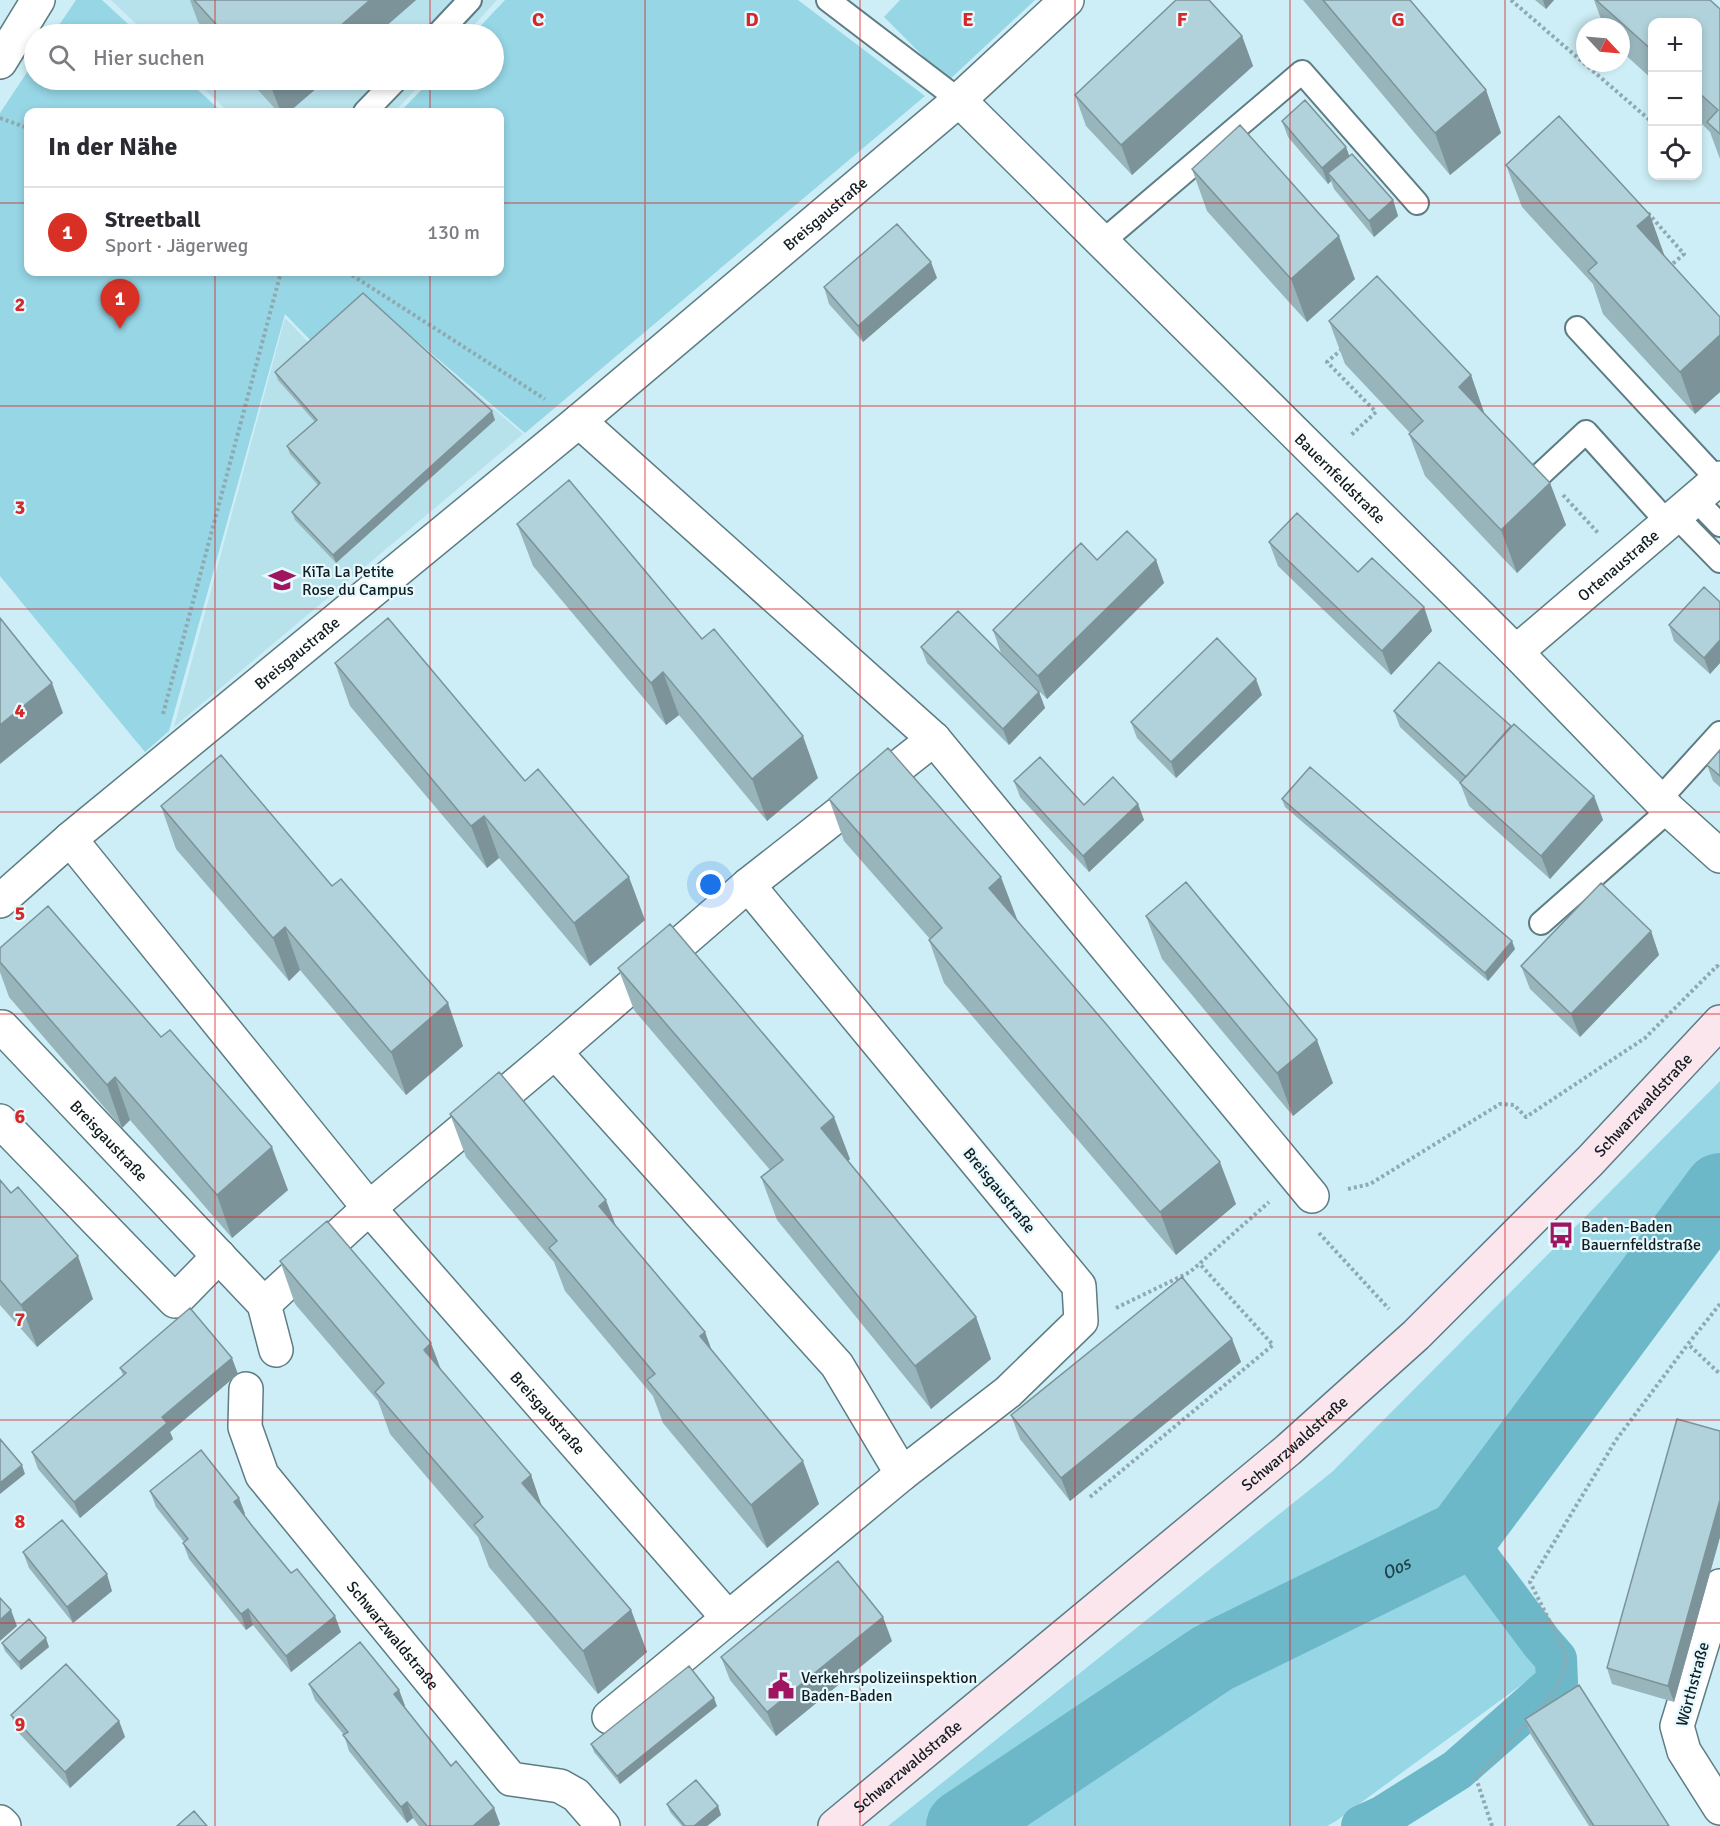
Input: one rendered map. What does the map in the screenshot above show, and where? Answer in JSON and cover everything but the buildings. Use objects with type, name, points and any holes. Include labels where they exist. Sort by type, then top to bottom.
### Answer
[{"type":"street","points":[[0,62],[38,0]]},
{"type":"street","name":"Breisgaustraße","points":[[0,902],[70,839],[579,421],[959,100],[1067,0]]},
{"type":"street","name":"Bauernfeldstraße","points":[[959,100],[1516,652],[1664,805],[1720,856]]},
{"type":"street","points":[[579,421],[934,739],[1304,1187]]},
{"type":"street","name":"Ortenaustraße","points":[[1516,652],[1696,499]]},
{"type":"street","points":[[264,1304],[369,1208],[555,1052],[748,885],[934,739]]},
{"type":"street","name":"Breisgaustraße","points":[[70,839],[369,1208],[728,1617]]},
{"type":"street","name":"Breisgaustraße","points":[[748,885],[1079,1286],[1081,1321]]},
{"type":"street","name":"Schwarzwaldstraße","points":[[835,1826],[1288,1450],[1407,1343],[1590,1161],[1720,1022]]},
{"type":"street","name":"Breisgaustraße","points":[[0,1029],[2,1027],[264,1304],[276,1350]]},
{"type":"street","points":[[555,1052],[837,1365],[902,1474]]},
{"type":"street","points":[[0,1121],[175,1301],[219,1256]]},
{"type":"street","points":[[609,1717],[902,1474],[1008,1392],[1081,1321]]},
{"type":"street","name":"Schwarzwaldstraße","points":[[246,1389],[245,1427],[262,1475],[511,1779],[560,1786],[576,1795],[603,1826]]},
{"type":"street","name":"Wörthstraße","points":[[1720,1586],[1677,1726],[1684,1751],[1720,1808]]},
{"type":"street","points":[[0,1822],[4,1826]]},
{"type":"lane","points":[[447,24],[470,0]]},
{"type":"lane","points":[[828,0],[959,100]]},
{"type":"lane","points":[[1102,242],[1302,72],[1417,204]]},
{"type":"lane","points":[[369,108],[386,90]]},
{"type":"lane","points":[[1577,328],[1696,499],[1720,525]]},
{"type":"lane","points":[[1542,473],[1586,432],[1696,499],[1720,561]]},
{"type":"lane","points":[[1540,923],[1664,805],[1720,733]]},
{"type":"path","points":[[1511,0],[1648,118]]},
{"type":"path","points":[[0,118],[24,127]]},
{"type":"path","points":[[1642,207],[1684,254],[1669,265],[1676,273]]},
{"type":"path","points":[[160,722],[279,276]]},
{"type":"path","points":[[353,276],[579,421]]},
{"type":"path","points":[[1323,461],[1376,412],[1327,362],[1343,348]]},
{"type":"path","points":[[1542,473],[1593,527]]},
{"type":"path","points":[[1081,1321],[1092,1320],[1190,1272],[1199,1263],[1304,1187],[1370,1184],[1500,1104],[1515,1105],[1526,1117],[1645,1038],[1717,966],[1720,969]]},
{"type":"path","points":[[1317,1230],[1377,1298]]},
{"type":"path","points":[[1090,1497],[1273,1345],[1199,1263]]},
{"type":"path","points":[[1492,1826],[1476,1779],[1557,1689],[1568,1656],[1530,1582],[1616,1440],[1720,1304]]},
{"type":"path","points":[[1688,1344],[1720,1374]]},
{"type":"shaded area","points":[[76,0],[102,0],[128,24],[60,24]]},
{"type":"shaded area","points":[[111,0],[497,0],[475,24],[136,24]]},
{"type":"shaded area","points":[[505,0],[798,0],[925,96],[525,433],[366,298],[313,343],[285,314],[169,731],[145,752],[0,576],[0,113],[24,77],[24,90],[198,90],[218,108],[24,108],[24,276],[504,276],[504,108],[404,108],[421,90],[504,90],[504,24],[482,24]]},
{"type":"shaded area","points":[[900,0],[1035,0],[948,81],[884,17]]},
{"type":"shaded area","points":[[205,90],[415,90],[398,108],[225,108]]},
{"type":"shaded area","name":"KiTa La Petite Rose du Campus","points":[[367,300],[523,434],[174,727],[285,318],[311,345]]},
{"type":"shaded area","points":[[1720,1081],[1720,1157],[1437,1534],[1539,1672],[1327,1826],[888,1826],[1332,1472]]},
{"type":"waterway","name":"Oos","points":[[962,1826],[1213,1658],[1462,1536],[1720,1189]]},
{"type":"waterway","points":[[1362,1826],[1382,1817],[1457,1770],[1557,1682],[1556,1659],[1462,1536]]},
{"type":"place","name":"Streetball","points":[[120,329]]},
{"type":"place","name":"KiTa La Petite Rose du Campus","points":[[282,580]]},
{"type":"place","name":"Baden-Baden Bauernfeldstraße","points":[[1561,1235]]},
{"type":"place","name":"Verkehrspolizeiinspektion Baden-Baden","points":[[781,1686]]}]
